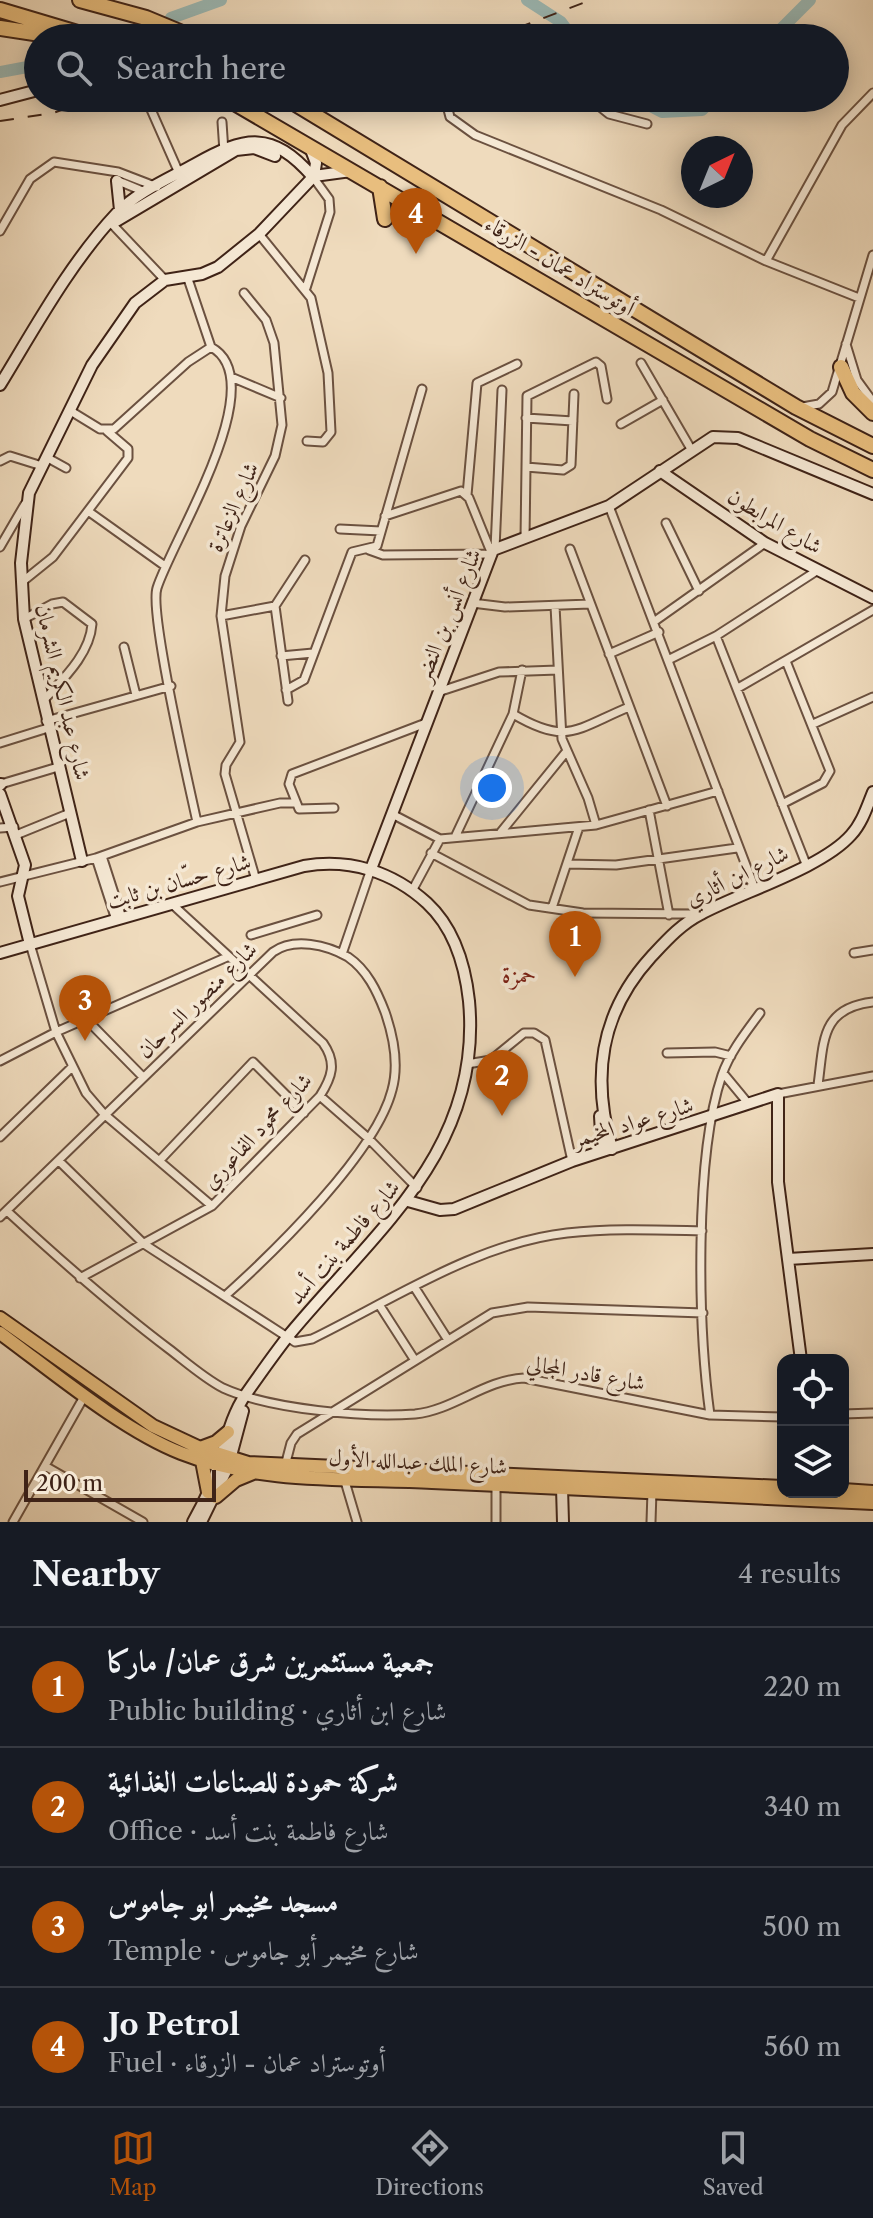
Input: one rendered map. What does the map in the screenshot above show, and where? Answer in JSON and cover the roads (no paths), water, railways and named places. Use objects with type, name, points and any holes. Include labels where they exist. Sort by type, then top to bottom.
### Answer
[{"type":"highway","points":[[80,0],[160,24]]},
{"type":"highway","points":[[0,10],[47,24]]},
{"type":"highway","points":[[0,28],[24,32]]},
{"type":"highway","name":"أوتوستراد عمان - الزرقاء","points":[[250,112],[810,439],[873,470]]},
{"type":"highway","name":"أوتوستراد عمان - الزرقاء","points":[[309,112],[796,407],[873,446]]},
{"type":"highway","points":[[380,187],[385,219]]},
{"type":"highway","points":[[841,367],[853,393],[873,413]]},
{"type":"main road","name":"شارع الملك عبدالله الأول","points":[[0,1318],[120,1406],[201,1454]]},
{"type":"main road","name":"شارع الملك عبدالله الأول","points":[[0,1333],[85,1395],[166,1446],[255,1472],[873,1503]]},
{"type":"main road","points":[[228,1432],[201,1454],[212,1494],[255,1472]]},
{"type":"main road","name":"شارع الملك عبدالله الأول","points":[[225,1461],[777,1487]]},
{"type":"main road","points":[[849,1490],[873,1492]]},
{"type":"street","points":[[114,0],[146,18]]},
{"type":"street","points":[[766,261],[842,125],[873,93]]},
{"type":"street","points":[[0,100],[24,94]]},
{"type":"street","points":[[152,112],[179,173]]},
{"type":"street","points":[[449,112],[450,117],[475,135],[525,158],[661,210],[766,261],[859,298]]},
{"type":"street","points":[[606,112],[647,124]]},
{"type":"street","points":[[222,122],[224,152]]},
{"type":"street","points":[[306,288],[330,212],[329,199],[311,174],[315,157],[309,146]]},
{"type":"street","points":[[111,223],[179,173],[224,152],[254,148],[311,174],[351,171]]},
{"type":"street","points":[[0,385],[71,269],[120,210],[224,152]]},
{"type":"street","points":[[1,228],[30,179],[45,165],[64,161],[155,192]]},
{"type":"street","name":"شارع عبد الكريم الشرمان","points":[[82,861],[24,619],[20,583],[25,503],[69,410],[126,312],[146,291],[165,280],[218,267],[259,234],[311,174]]},
{"type":"street","points":[[113,177],[120,210]]},
{"type":"street","points":[[111,223],[165,280]]},
{"type":"street","points":[[259,234],[306,288],[322,336],[331,432],[323,442],[307,441]]},
{"type":"street","points":[[796,407],[824,401],[832,392],[873,255]]},
{"type":"street","points":[[187,276],[211,347],[217,351],[231,377],[232,405],[224,433],[165,566],[156,601],[197,822]]},
{"type":"street","name":"شارع الزعاترة","points":[[244,293],[266,320],[274,343],[281,398],[279,448],[230,552],[221,616],[240,742],[225,770],[256,880]]},
{"type":"street","points":[[846,344],[857,380],[873,402]]},
{"type":"street","points":[[107,431],[121,425],[188,362],[211,347]]},
{"type":"street","points":[[525,538],[529,395],[596,362],[601,366],[607,399]]},
{"type":"street","points":[[641,363],[691,449]]},
{"type":"street","points":[[492,551],[467,495],[477,383],[517,364]]},
{"type":"street","points":[[231,377],[281,398]]},
{"type":"street","points":[[369,550],[377,546],[422,389]]},
{"type":"street","points":[[492,551],[502,390]]},
{"type":"street","points":[[526,467],[569,467],[574,394]]},
{"type":"street","points":[[621,424],[663,400]]},
{"type":"street","points":[[20,583],[47,564],[129,454],[126,446],[107,431],[69,410]]},
{"type":"street","points":[[526,418],[573,421]]},
{"type":"street","name":"شارع أنس بن النضر","points":[[342,954],[371,869],[492,551],[609,506],[713,437],[738,438],[873,494]]},
{"type":"street","points":[[0,461],[10,456],[66,468]]},
{"type":"street","name":"شارع المرابطون","points":[[660,471],[765,543],[873,598]]},
{"type":"street","points":[[385,516],[457,491],[467,495]]},
{"type":"street","points":[[0,547],[25,503]]},
{"type":"street","points":[[609,506],[670,659],[737,848],[755,889]]},
{"type":"street","points":[[88,511],[165,566]]},
{"type":"street","points":[[666,523],[699,591]]},
{"type":"street","points":[[340,529],[381,531]]},
{"type":"street","points":[[655,621],[765,543]]},
{"type":"street","points":[[286,690],[302,682],[349,557],[358,549],[383,555],[492,551]]},
{"type":"street","points":[[570,549],[667,806]]},
{"type":"street","points":[[288,701],[275,606],[305,560]]},
{"type":"street","points":[[670,659],[716,636],[818,570]]},
{"type":"street","points":[[24,619],[52,604],[63,602],[92,624],[89,641],[78,659],[42,702]]},
{"type":"street","points":[[472,603],[590,604]]},
{"type":"street","points":[[221,616],[275,606]]},
{"type":"street","points":[[555,606],[562,734],[566,752],[588,798],[596,825]]},
{"type":"street","points":[[738,688],[873,610]]},
{"type":"street","points":[[609,654],[659,632]]},
{"type":"street","points":[[716,636],[806,864]]},
{"type":"street","points":[[124,647],[136,695]]},
{"type":"street","points":[[281,656],[313,653]]},
{"type":"street","points":[[782,804],[823,783],[829,776],[813,724],[786,661]]},
{"type":"street","points":[[438,692],[487,675],[522,670],[558,670]]},
{"type":"street","points":[[456,835],[513,714],[522,670]]},
{"type":"street","points":[[0,743],[47,724],[171,686]]},
{"type":"street","points":[[813,724],[873,697]]},
{"type":"street","points":[[513,714],[549,733],[562,734],[629,707]]},
{"type":"street","points":[[334,808],[302,810],[294,803],[289,780],[298,769],[426,723]]},
{"type":"street","points":[[501,832],[566,752]]},
{"type":"street","points":[[58,767],[0,786],[25,865],[26,877],[20,900],[56,1032],[71,1068],[104,1114],[212,1206]]},
{"type":"street","points":[[392,814],[440,839],[456,835],[596,825],[718,791]]},
{"type":"street","points":[[280,803],[291,792]]},
{"type":"street","name":"شارع ابن أثاري","points":[[607,1150],[600,1094],[604,1041],[616,1007],[639,971],[662,945],[701,914],[806,864],[849,838],[873,792]]},
{"type":"street","points":[[0,882],[99,857],[197,822],[280,803],[294,803]]},
{"type":"street","points":[[649,810],[669,915]]},
{"type":"street","points":[[0,828],[17,832],[70,813]]},
{"type":"street","points":[[552,908],[579,827]]},
{"type":"street","points":[[412,891],[440,839]]},
{"type":"street","points":[[567,864],[599,866],[737,848]]},
{"type":"street","points":[[431,853],[512,898],[552,908],[583,913],[701,914]]},
{"type":"street","points":[[99,857],[119,919]]},
{"type":"street","name":"شارع حسّان بن ثابت","points":[[0,953],[315,864],[371,869]]},
{"type":"street","name":"شارع فاطمة بنت أسد","points":[[225,1461],[228,1432],[248,1393],[289,1335],[419,1185],[450,1125],[467,1064],[470,1016],[459,952],[444,923],[412,891],[371,869]]},
{"type":"street","name":"شارع محمود الفاعوري","points":[[80,1278],[212,1206],[320,1096],[332,1074],[328,1051],[172,904]]},
{"type":"street","points":[[251,935],[317,915]]},
{"type":"street","points":[[273,928],[278,948]]},
{"type":"street","name":"شارع منصور السرحان","points":[[0,1217],[246,974],[278,948],[305,944],[342,954]]},
{"type":"street","points":[[854,953],[873,950]]},
{"type":"street","points":[[225,1296],[303,1221],[368,1138],[393,1089],[395,1068],[391,1037],[375,988],[357,964],[342,954]]},
{"type":"street","points":[[0,1061],[56,1032],[227,957]]},
{"type":"street","points":[[818,1085],[831,1021],[844,1009],[873,1002]]},
{"type":"street","points":[[710,1415],[703,1313],[702,1231],[711,1117],[731,1056],[760,1013]]},
{"type":"street","points":[[86,1019],[143,1077]]},
{"type":"street","points":[[467,1064],[491,1060],[524,1033],[534,1033],[545,1040],[572,1161]]},
{"type":"street","points":[[667,1053],[715,1052],[731,1056]]},
{"type":"street","points":[[160,1160],[253,1062],[304,1113]]},
{"type":"street","points":[[0,1137],[71,1068]]},
{"type":"street","points":[[723,1073],[747,1102]]},
{"type":"street","name":"شارع عواد المخيمر","points":[[408,1201],[432,1208],[454,1209],[572,1161],[711,1117],[747,1102],[873,1076]]},
{"type":"street","points":[[778,1094],[778,1182],[800,1354]]},
{"type":"street","points":[[320,1096],[419,1185],[432,1208]]},
{"type":"street","points":[[59,1161],[144,1244],[289,1335],[312,1339],[415,1288],[506,1248],[567,1233],[702,1231]]},
{"type":"street","name":"شارع قادر المجالي","points":[[7,1211],[80,1278],[208,1379],[248,1393],[329,1413],[428,1412],[493,1384],[524,1378],[710,1415],[777,1417]]},
{"type":"street","points":[[788,1259],[873,1254],[873,1245]]},
{"type":"street","points":[[415,1288],[448,1340]]},
{"type":"street","points":[[380,1306],[414,1359]]},
{"type":"street","points":[[285,1466],[295,1436],[492,1313],[528,1307],[703,1313]]},
{"type":"street","name":"شارع فاطمة بنت أسد","points":[[225,1461],[248,1393]]},
{"type":"street","points":[[13,1522],[85,1395]]},
{"type":"street","points":[[849,1414],[873,1413]]},
{"type":"street","points":[[201,1522],[225,1461]]},
{"type":"street","points":[[45,1466],[143,1522]]},
{"type":"street","points":[[344,1478],[357,1522]]},
{"type":"street","points":[[496,1485],[496,1522]]},
{"type":"street","points":[[562,1488],[563,1522]]},
{"type":"street","points":[[651,1522],[652,1491]]},
{"type":"street","points":[[193,1522],[212,1494]]},
{"type":"waterway","points":[[171,18],[221,0]]},
{"type":"waterway","points":[[527,0],[562,24]]},
{"type":"waterway","points":[[786,24],[810,0]]},
{"type":"waterway","points":[[0,72],[24,68]]},
{"type":"railway","points":[[528,24],[591,0]]},
{"type":"railway","points":[[0,121],[56,112]]},
{"type":"place","name":"Jo Petrol","points":[[416,254]]},
{"type":"place","name":"جمعية مستثمرين شرق عمان/ ماركا","points":[[575,977]]},
{"type":"place","name":"مسجد مخيمر ابو جاموس","points":[[85,1041]]},
{"type":"place","name":"شركة حمودة للصناعات الغذائية","points":[[502,1116]]},
{"type":"district","name":"حمزة","points":[[519,974]]}]
